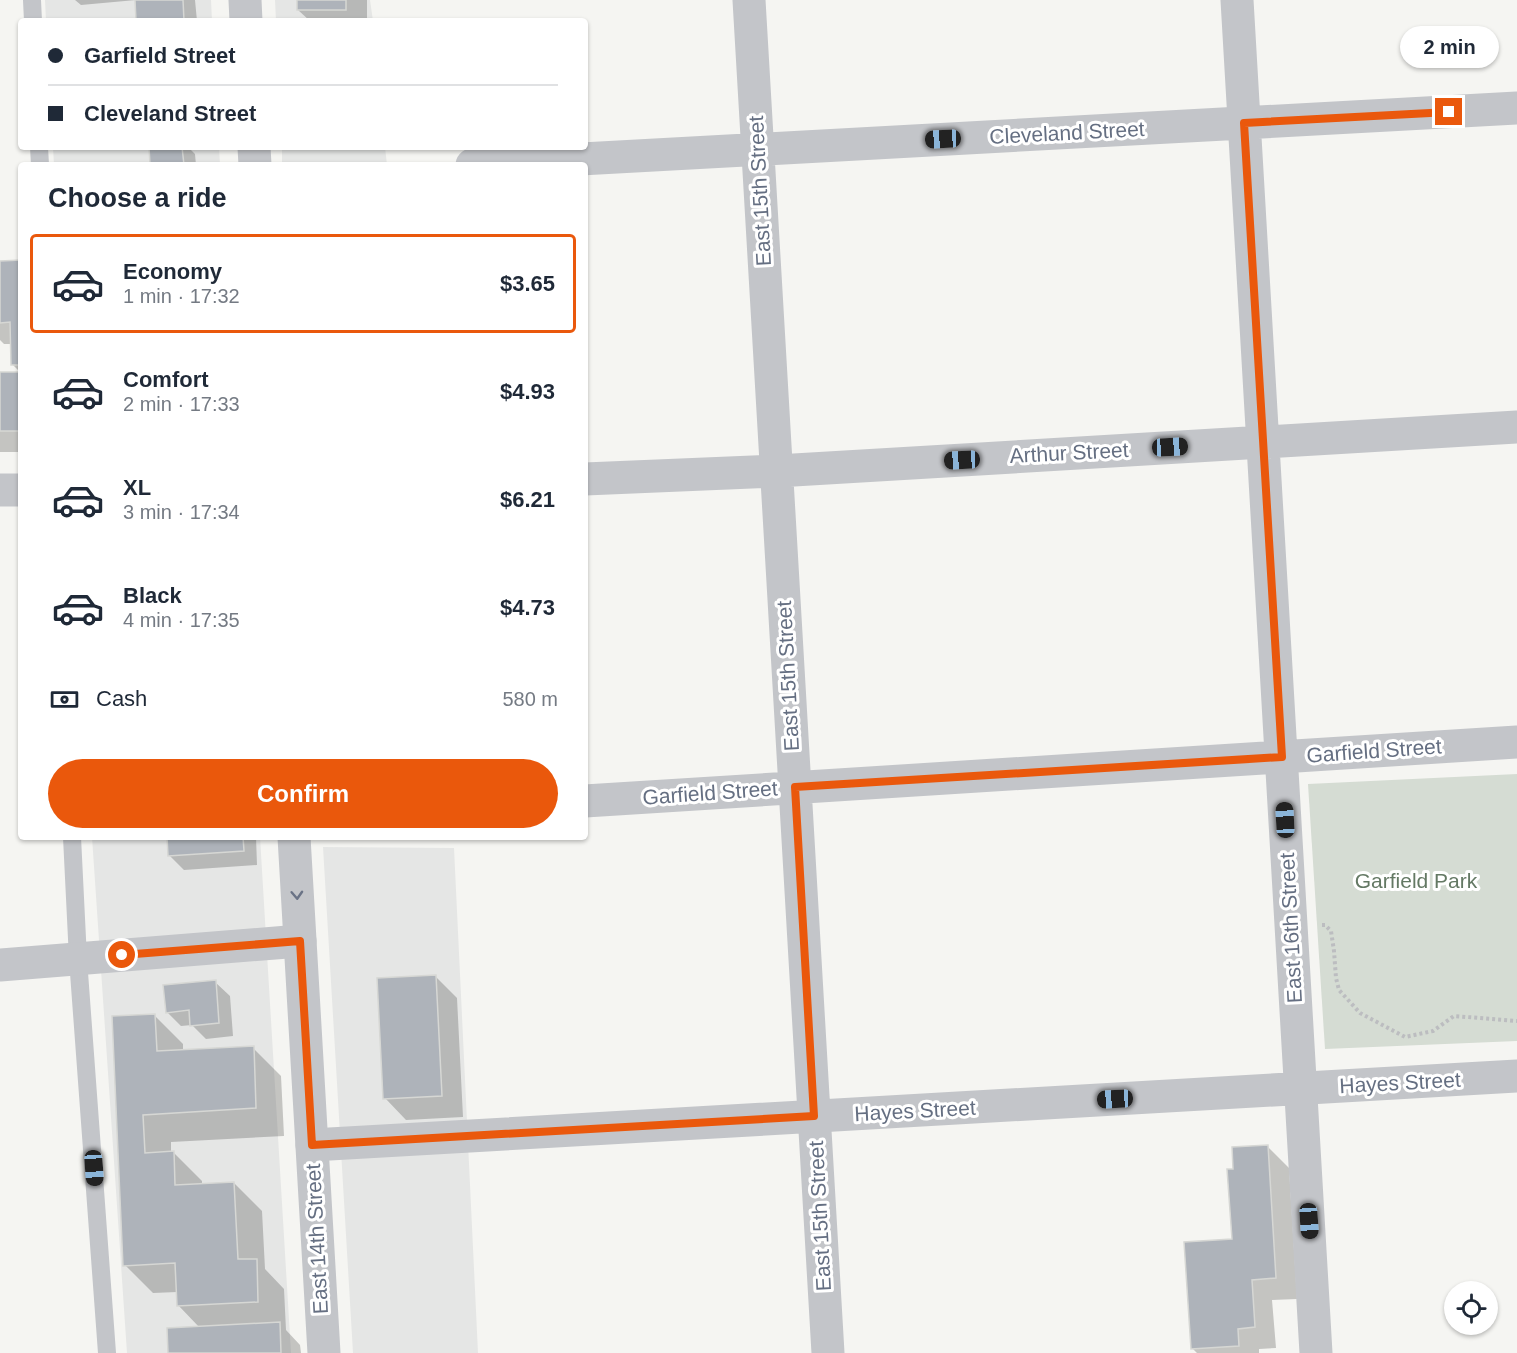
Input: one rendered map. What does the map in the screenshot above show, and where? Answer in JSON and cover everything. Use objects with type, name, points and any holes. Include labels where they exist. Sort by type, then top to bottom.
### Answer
[{"type":"street","points":[[245,0],[246,18]]},
{"type":"street","name":"East 15th Street","points":[[749,0],[828,1353]]},
{"type":"street","name":"East 16th Street","points":[[1237,0],[1316,1353]]},
{"type":"street","name":"Cleveland Street","points":[[529,162],[1517,108]]},
{"type":"street","name":"Arthur Street","points":[[588,479],[777,471],[1517,427]]},
{"type":"street","points":[[0,490],[18,490]]},
{"type":"street","name":"Garfield Street","points":[[588,801],[1517,742]]},
{"type":"street","name":"East 14th Street","points":[[294,840],[324,1353]]},
{"type":"street","points":[[0,965],[300,941]]},
{"type":"street","name":"Hayes Street","points":[[312,1145],[1517,1076]]},
{"type":"lane","points":[[32,0],[33,18]]},
{"type":"lane","points":[[72,840],[78,959],[107,1353]]},
{"type":"path","points":[[1291,926],[1324,925],[1331,931],[1339,990],[1360,1013],[1406,1037],[1433,1031],[1454,1016],[1517,1021]]},
{"type":"shaded area","points":[[45,0],[211,0],[212,18],[46,18]]},
{"type":"shaded area","points":[[275,0],[370,0],[373,18],[276,18]]},
{"type":"shaded area","points":[[53,150],[219,150],[220,162],[54,162]]},
{"type":"shaded area","points":[[282,150],[385,150],[387,162],[282,162]]},
{"type":"shaded area","points":[[92,840],[260,840],[291,1353],[127,1353]]},
{"type":"shaded area","points":[[323,847],[454,848],[478,1353],[353,1353]]},
{"type":"green space","name":"Garfield Park","points":[[1517,774],[1517,1041],[1325,1049],[1308,784]]},
{"type":"building","points":[[135,0],[183,0],[184,18],[136,18]]},
{"type":"building","points":[[297,0],[346,0],[346,10],[297,10]]},
{"type":"building","points":[[149,150],[182,150],[184,162],[150,162]]},
{"type":"building","points":[[18,260],[18,365],[11,365],[10,322],[0,323],[0,261]]},
{"type":"building","points":[[0,372],[18,372],[18,431],[0,431]]},
{"type":"building","points":[[167,840],[243,840],[244,851],[168,856]]},
{"type":"building","points":[[436,975],[442,1096],[383,1099],[377,978]]},
{"type":"building","points":[[216,980],[219,1023],[190,1026],[189,1010],[166,1013],[163,985]]},
{"type":"building","points":[[155,1014],[157,1051],[254,1046],[256,1108],[143,1115],[145,1153],[174,1151],[175,1185],[234,1182],[238,1259],[257,1259],[258,1302],[177,1306],[175,1263],[123,1266],[112,1016]]},
{"type":"building","points":[[1268,1145],[1276,1278],[1252,1280],[1255,1327],[1238,1329],[1239,1346],[1191,1349],[1184,1242],[1232,1239],[1227,1169],[1233,1169],[1232,1147]]},
{"type":"building","points":[[280,1322],[281,1353],[168,1353],[167,1328]]},
{"type":"route","points":[[122,955],[300,941],[312,1145],[814,1116],[795,787],[1282,757],[1244,123],[1449,112]]}]
